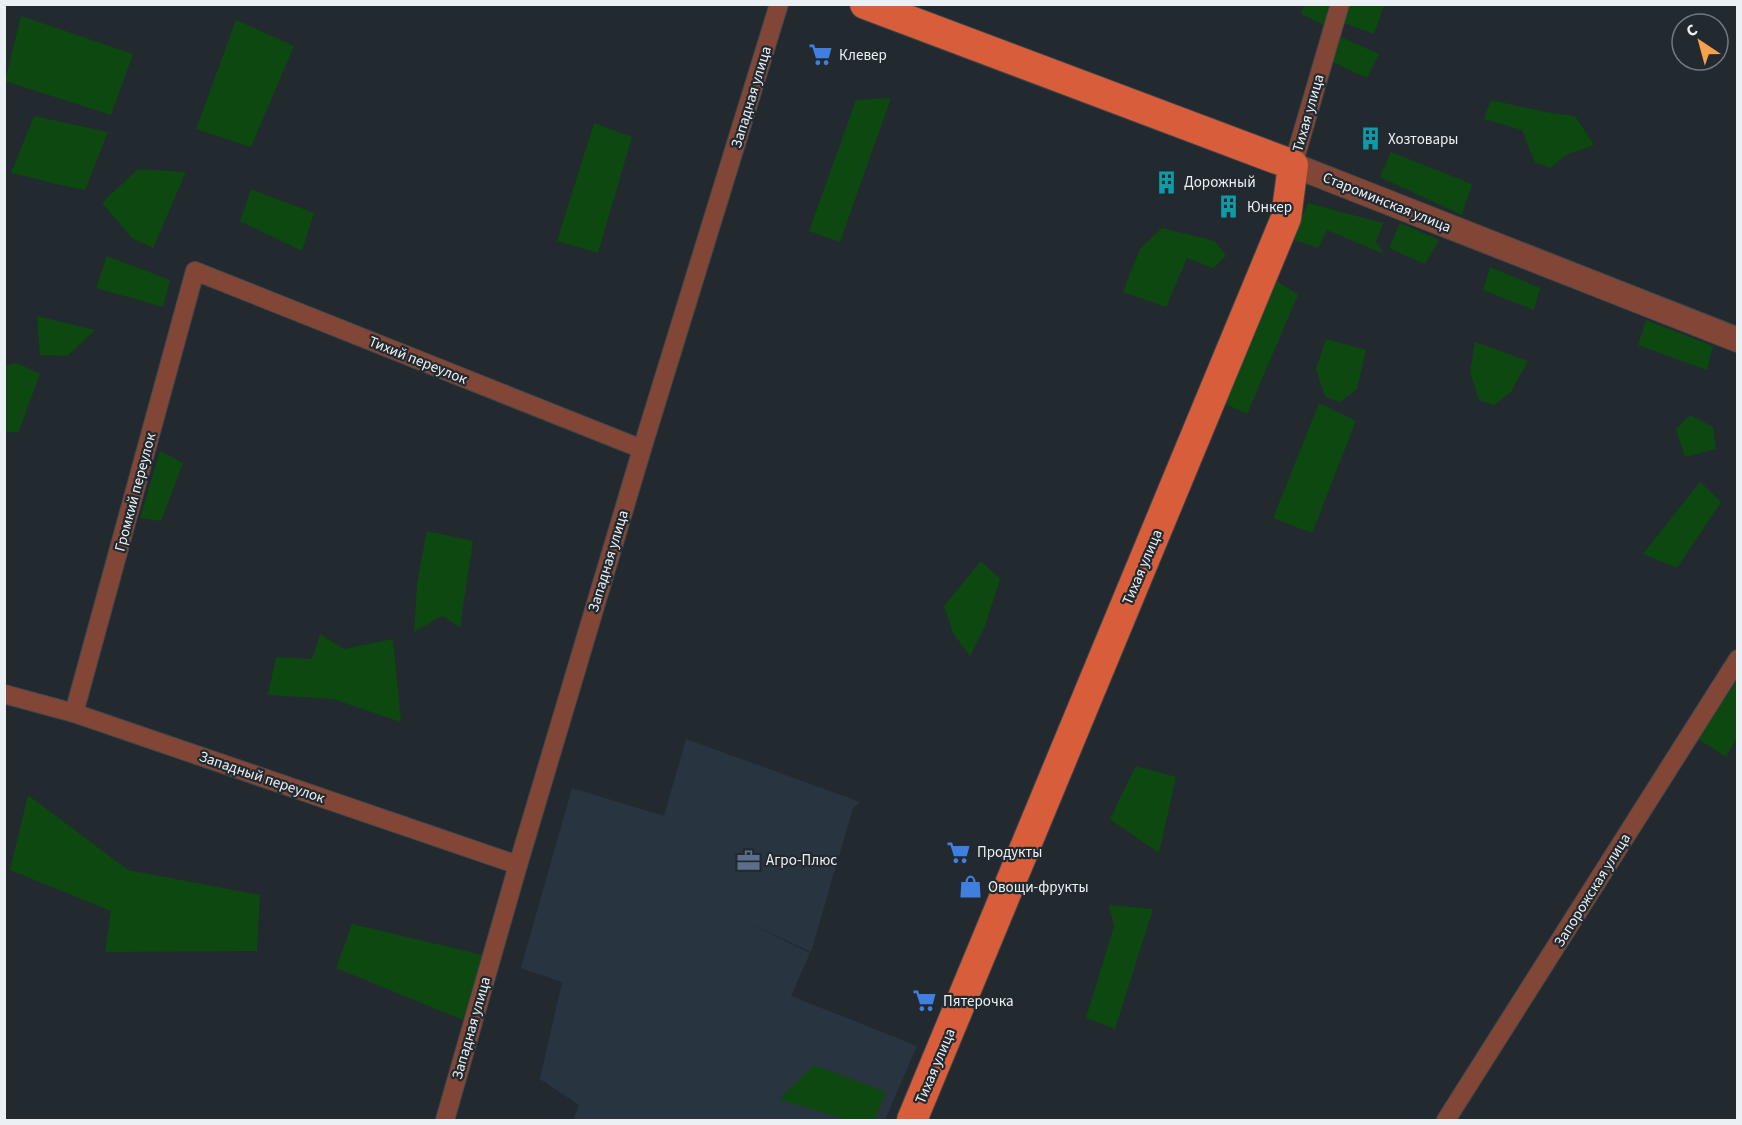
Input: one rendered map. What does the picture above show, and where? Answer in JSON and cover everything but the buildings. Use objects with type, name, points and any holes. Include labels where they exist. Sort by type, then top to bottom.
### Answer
[{"type":"main road","name":"Староминская улица","points":[[865,4],[1293,165]]},
{"type":"main road","name":"Тихая улица","points":[[912,1120],[1286,218],[1293,165]]},
{"type":"street","name":"Западная улица","points":[[445,1120],[518,864],[642,449],[779,4]]},
{"type":"street","name":"Тихая улица","points":[[1293,165],[1340,4]]},
{"type":"street","name":"Староминская улица","points":[[1293,165],[1737,340]]},
{"type":"street","name":"Тихий переулок","points":[[195,271],[642,449]]},
{"type":"street","name":"Громкий переулок","points":[[75,713],[195,271]]},
{"type":"street","name":"Запорожская улица","points":[[1446,1120],[1737,659]]},
{"type":"street","name":"Западный переулок","points":[[4,694],[75,713],[518,864]]},
{"type":"shaded area","points":[[686,739],[860,802],[853,808],[811,952],[734,916],[810,953],[791,996],[917,1046],[885,1120],[573,1120],[579,1105],[540,1079],[562,982],[521,968],[572,788],[664,816]]},
{"type":"green space","points":[[1304,5],[1332,5],[1326,26],[1301,14]]},
{"type":"green space","points":[[1347,5],[1384,5],[1374,34],[1341,22]]},
{"type":"green space","points":[[21,16],[133,54],[111,115],[5,81]]},
{"type":"green space","points":[[236,20],[294,46],[251,147],[196,129]]},
{"type":"green space","points":[[1341,37],[1379,54],[1367,78],[1330,61]]},
{"type":"green space","points":[[891,98],[840,242],[809,231],[856,100]]},
{"type":"green space","points":[[1491,100],[1575,116],[1594,145],[1566,155],[1550,168],[1535,162],[1522,130],[1484,119]]},
{"type":"green space","points":[[34,116],[108,132],[85,190],[11,173]]},
{"type":"green space","points":[[594,123],[632,137],[598,253],[557,241]]},
{"type":"green space","points":[[1391,152],[1472,184],[1462,215],[1380,177]]},
{"type":"green space","points":[[138,169],[186,172],[153,248],[132,238],[102,203]]},
{"type":"green space","points":[[251,189],[314,213],[302,251],[240,221]]},
{"type":"green space","points":[[1308,203],[1383,223],[1376,242],[1384,254],[1327,230],[1318,248],[1292,239]]},
{"type":"green space","points":[[1400,223],[1439,240],[1425,264],[1389,248]]},
{"type":"green space","points":[[1162,228],[1215,241],[1226,256],[1213,268],[1187,258],[1166,307],[1123,292],[1140,249]]},
{"type":"green space","points":[[107,256],[170,280],[163,307],[96,288]]},
{"type":"green space","points":[[1490,267],[1540,288],[1534,310],[1483,290]]},
{"type":"green space","points":[[1274,279],[1298,295],[1247,414],[1220,401]]},
{"type":"green space","points":[[37,316],[95,330],[67,356],[40,355]]},
{"type":"green space","points":[[1646,320],[1713,346],[1707,370],[1638,345]]},
{"type":"green space","points":[[1326,339],[1366,350],[1357,389],[1340,402],[1325,397],[1316,369]]},
{"type":"green space","points":[[1475,342],[1528,361],[1511,392],[1494,405],[1479,400],[1470,372]]},
{"type":"green space","points":[[17,363],[40,374],[18,433],[4,431],[5,366]]},
{"type":"green space","points":[[1319,403],[1356,421],[1312,533],[1273,518]]},
{"type":"green space","points":[[1690,415],[1713,427],[1716,449],[1685,457],[1676,429]]},
{"type":"green space","points":[[160,451],[183,463],[161,521],[140,518]]},
{"type":"green space","points":[[1700,482],[1721,502],[1677,568],[1643,554]]},
{"type":"green space","points":[[427,531],[473,541],[460,627],[442,616],[414,632],[417,583]]},
{"type":"green space","points":[[981,561],[1000,579],[985,626],[970,656],[953,633],[944,606]]},
{"type":"green space","points":[[320,634],[344,649],[393,639],[401,722],[333,699],[268,695],[276,657],[312,659]]},
{"type":"green space","points":[[1737,680],[1737,737],[1726,757],[1698,739]]},
{"type":"green space","points":[[1136,766],[1176,777],[1159,853],[1110,819]]},
{"type":"green space","points":[[28,795],[128,870],[260,895],[257,951],[105,952],[111,911],[10,870]]},
{"type":"green space","points":[[1109,905],[1153,909],[1115,1029],[1086,1018],[1114,926]]},
{"type":"green space","points":[[352,924],[483,955],[463,1020],[336,968]]},
{"type":"green space","points":[[814,1065],[886,1092],[874,1120],[847,1120],[779,1099]]},
{"type":"place","name":"Клевер","points":[[821,55]]},
{"type":"place","name":"Хозтовары","points":[[1370,139]]},
{"type":"place","name":"Дорожный","points":[[1166,182]]},
{"type":"place","name":"Юнкер","points":[[1229,207]]},
{"type":"place","name":"Продукты","points":[[959,852]]},
{"type":"place","name":"Агро-Плюс","points":[[748,860]]},
{"type":"place","name":"Овощи-фрукты","points":[[970,887]]},
{"type":"place","name":"Пятерочка","points":[[925,1001]]}]
